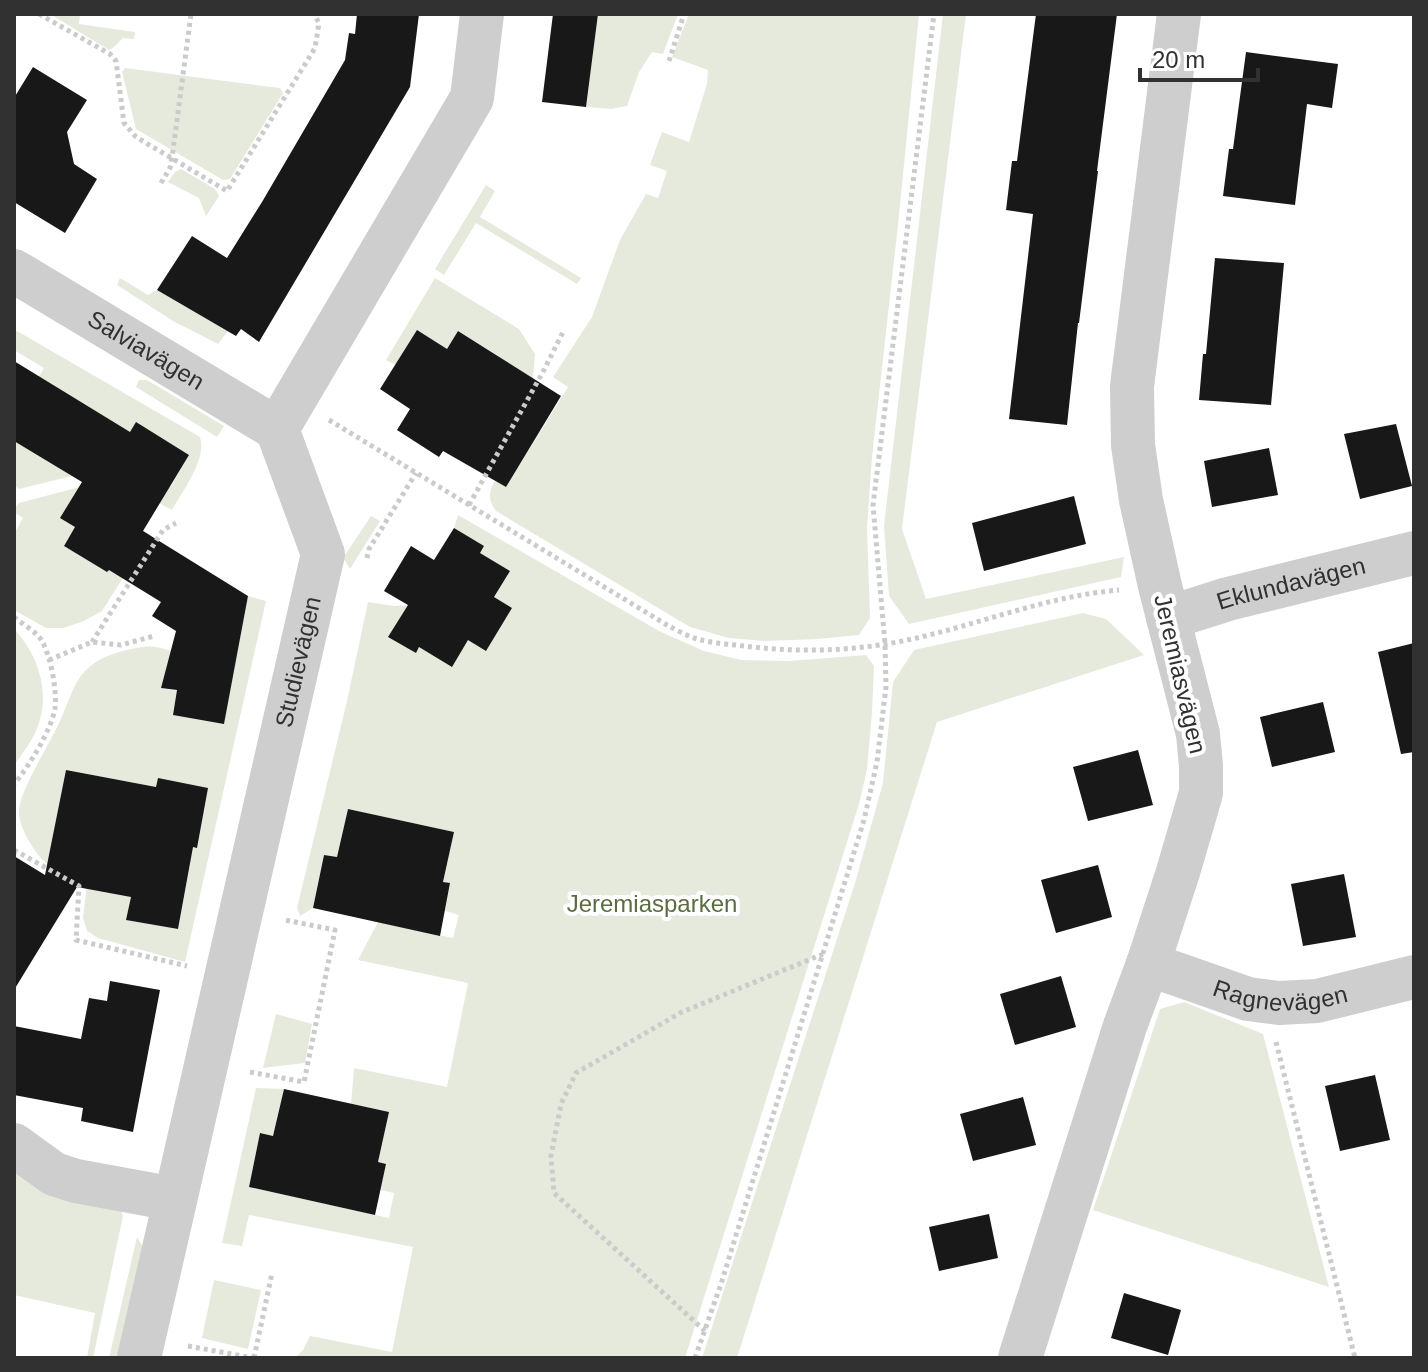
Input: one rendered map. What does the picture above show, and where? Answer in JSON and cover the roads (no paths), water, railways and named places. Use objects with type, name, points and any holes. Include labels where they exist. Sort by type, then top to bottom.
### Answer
[{"type":"street","points":[[286,414],[472,98],[482,14]]},
{"type":"street","name":"Jeremiasvägen","points":[[1020,1358],[1201,793],[1198,734],[1141,500],[1133,445],[1132,386],[1179,14]]},
{"type":"street","name":"Salviavägen","points":[[14,271],[286,414]]},
{"type":"street","name":"Studievägen","points":[[139,1358],[323,554],[286,414]]},
{"type":"street","name":"Eklundavägen","points":[[1164,602],[1228,599],[1414,553]]},
{"type":"street","name":"Ragnevägen","points":[[1148,964],[1248,999],[1279,1003],[1317,1001],[1414,977]]},
{"type":"street","points":[[14,1145],[54,1174],[174,1199]]},
{"type":"park label","name":"Jeremiasparken","points":[[652,904]]}]
